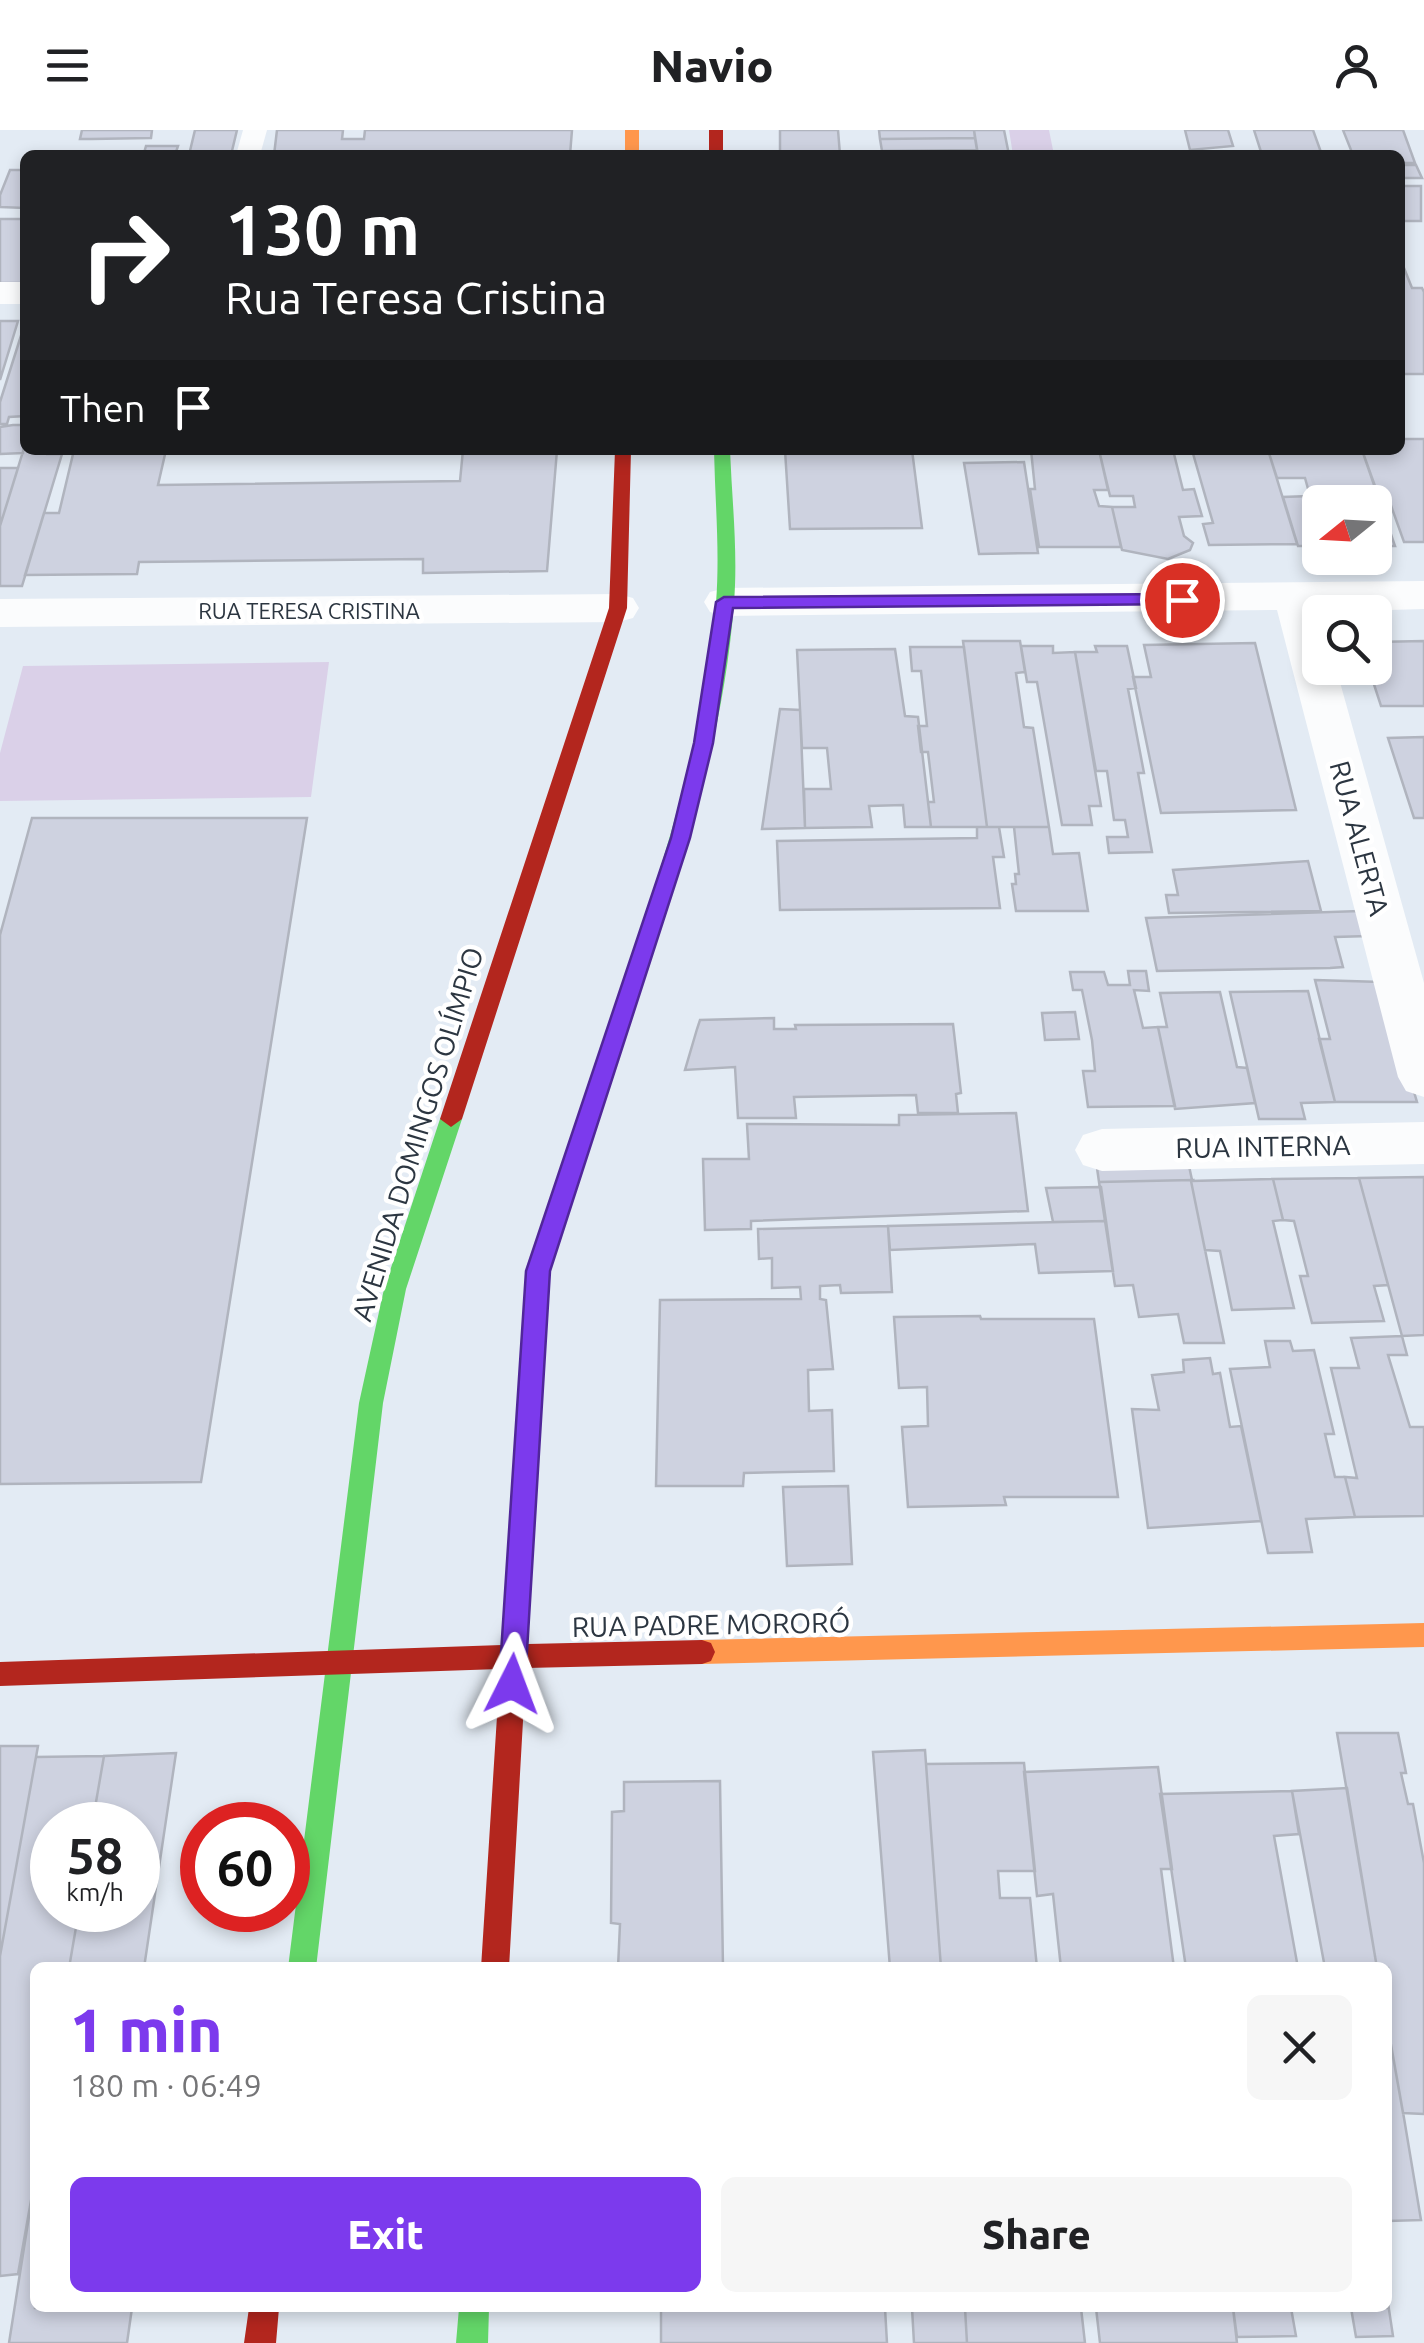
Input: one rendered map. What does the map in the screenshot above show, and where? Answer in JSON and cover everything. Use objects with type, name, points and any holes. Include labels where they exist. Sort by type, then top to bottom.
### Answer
[{"type":"main road","name":"AVENIDA DOMINGOS OLÍMPIO","points":[[303,1962],[371,1403],[395,1289],[618,608],[623,455]]},
{"type":"main road","points":[[495,1962],[538,1271],[680,838],[704,743],[724,602],[722,455]]},
{"type":"main road","name":"RUA PADRE MORORÓ","points":[[0,1674],[1424,1636]]},
{"type":"main road","points":[[260,2343],[264,2312]]},
{"type":"main road","points":[[472,2343],[474,2312]]},
{"type":"street","points":[[724,602],[1424,595]]},
{"type":"street","name":"RUA ALERTA","points":[[1296,599],[1424,1076]]},
{"type":"street","name":"RUA TERESA CRISTINA","points":[[0,613],[618,608]]},
{"type":"street","name":"RUA INTERNA","points":[[1102,1150],[1424,1143]]},
{"type":"shaded area","points":[[1009,130],[1049,130],[1053,150],[1012,150]]},
{"type":"shaded area","points":[[329,662],[311,797],[0,801],[0,753],[23,666]]},
{"type":"building","points":[[82,130],[152,130],[151,138],[80,139]]},
{"type":"building","points":[[195,130],[237,130],[232,150],[190,150]]},
{"type":"building","points":[[277,130],[343,130],[342,139],[364,139],[365,130],[572,130],[570,150],[275,150]]},
{"type":"building","points":[[780,130],[838,130],[840,150],[780,150]]},
{"type":"building","points":[[879,130],[974,130],[975,138],[880,139]]},
{"type":"building","points":[[974,130],[1004,130],[1008,150],[977,150]]},
{"type":"building","points":[[1185,130],[1228,130],[1233,146],[1190,150]]},
{"type":"building","points":[[1254,130],[1313,130],[1320,150],[1260,150]]},
{"type":"building","points":[[1343,130],[1403,130],[1415,163],[1405,163],[1405,150],[1351,150]]},
{"type":"building","points":[[975,138],[977,150],[882,150],[880,139]]},
{"type":"building","points":[[146,146],[178,146],[177,150],[145,150]]},
{"type":"building","points":[[1405,165],[1416,165],[1422,178],[1405,178]]},
{"type":"building","points":[[10,170],[20,170],[20,208],[0,207],[0,195]]},
{"type":"building","points":[[1405,186],[1421,186],[1421,221],[1405,221]]},
{"type":"building","points":[[0,219],[20,219],[20,283],[0,283]]},
{"type":"building","points":[[1405,270],[1412,288],[1422,288],[1424,292],[1424,374],[1405,374]]},
{"type":"building","points":[[0,321],[18,321],[0,380]]},
{"type":"building","points":[[20,339],[20,416],[9,417],[7,424],[0,424],[0,402]]},
{"type":"building","points":[[20,425],[20,453],[0,454],[0,427]]},
{"type":"building","points":[[1405,439],[1424,439],[1424,542],[1404,542],[1392,508],[1392,485],[1375,485],[1364,455],[1405,455]]},
{"type":"building","points":[[22,455],[62,455],[22,586],[0,586],[0,526]]},
{"type":"building","points":[[73,455],[165,455],[158,485],[460,481],[463,455],[557,455],[547,571],[423,573],[423,559],[139,562],[137,574],[25,575],[44,513],[59,513]]},
{"type":"building","points":[[785,455],[913,455],[922,528],[790,529]]},
{"type":"building","points":[[1032,455],[1100,455],[1108,490],[1094,490],[1099,506],[1112,507],[1121,547],[1039,547],[1030,489],[1035,489]]},
{"type":"building","points":[[1100,455],[1174,455],[1183,490],[1194,489],[1202,516],[1179,517],[1184,536],[1193,543],[1190,550],[1168,559],[1122,550],[1112,507],[1135,507],[1133,496],[1110,496]]},
{"type":"building","points":[[1193,455],[1270,455],[1297,544],[1209,545],[1203,524],[1213,523]]},
{"type":"building","points":[[1270,455],[1364,455],[1374,485],[1307,485],[1305,478],[1277,478]]},
{"type":"building","points":[[1024,462],[1038,553],[979,554],[964,463]]},
{"type":"building","points":[[0,468],[18,468],[0,526]]},
{"type":"building","points":[[1302,496],[1302,546],[1298,546],[1283,497]]},
{"type":"building","points":[[963,641],[1020,641],[1025,672],[1016,673],[1024,727],[1033,728],[1049,827],[987,827]]},
{"type":"building","points":[[1424,641],[1424,706],[1381,706],[1374,685],[1392,685],[1392,642]]},
{"type":"building","points":[[1255,643],[1296,810],[1161,813],[1133,677],[1151,677],[1144,645]]},
{"type":"building","points":[[1021,646],[1053,646],[1053,653],[1075,652],[1101,806],[1089,806],[1092,825],[1062,825],[1037,682],[1027,682]]},
{"type":"building","points":[[1095,646],[1127,646],[1136,688],[1128,689],[1144,773],[1138,773],[1152,852],[1109,853],[1107,837],[1128,837],[1125,820],[1114,820],[1107,771],[1096,771],[1075,652],[1097,652]]},
{"type":"building","points":[[910,647],[964,647],[987,827],[931,827],[928,802],[934,802],[928,752],[921,752],[918,726],[927,726],[921,671],[912,671]]},
{"type":"building","points":[[895,649],[905,716],[918,717],[931,827],[905,827],[903,805],[869,806],[872,827],[805,828],[804,789],[831,789],[827,748],[802,748],[797,650]]},
{"type":"building","points":[[780,709],[800,710],[805,828],[762,829]]},
{"type":"building","points":[[1424,737],[1424,818],[1414,818],[1388,738]]},
{"type":"building","points":[[32,818],[307,818],[201,1482],[0,1484],[0,935]]},
{"type":"building","points":[[977,827],[999,827],[1004,857],[993,857],[1000,908],[780,910],[777,841],[977,838]]},
{"type":"building","points":[[1014,827],[1049,827],[1053,854],[1079,853],[1088,911],[1016,911],[1012,884],[1016,884],[1015,874],[1019,874]]},
{"type":"building","points":[[1308,861],[1321,911],[1169,913],[1166,895],[1178,895],[1173,870]]},
{"type":"building","points":[[1360,911],[1368,936],[1335,937],[1343,967],[1330,968],[1157,971],[1146,918]]},
{"type":"building","points":[[1128,971],[1146,971],[1149,991],[1134,990],[1143,1028],[1158,1027],[1175,1106],[1088,1107],[1083,1071],[1095,1071],[1092,1040],[1082,990],[1073,990],[1070,972],[1104,972],[1108,985],[1130,985]]},
{"type":"building","points":[[1315,980],[1381,982],[1417,1102],[1335,1102],[1319,1039],[1330,1039]]},
{"type":"building","points":[[1308,991],[1335,1102],[1301,1103],[1305,1119],[1259,1119],[1230,992]]},
{"type":"building","points":[[1220,992],[1237,1067],[1247,1068],[1255,1103],[1175,1109],[1158,1027],[1167,1027],[1160,993]]},
{"type":"building","points":[[1075,1012],[1079,1039],[1045,1040],[1042,1013]]},
{"type":"building","points":[[774,1018],[774,1029],[796,1029],[795,1025],[953,1024],[961,1093],[956,1094],[958,1113],[918,1113],[916,1095],[794,1097],[796,1118],[738,1118],[735,1067],[685,1070],[700,1020]]},
{"type":"building","points":[[1016,1113],[1028,1211],[751,1221],[751,1229],[705,1230],[703,1159],[749,1159],[747,1124],[899,1125],[899,1115]]},
{"type":"building","points":[[1189,1166],[1192,1180],[1099,1182],[1097,1168]]},
{"type":"building","points":[[1424,1177],[1424,1335],[1402,1336],[1359,1178]]},
{"type":"building","points":[[1359,1178],[1388,1285],[1374,1286],[1384,1321],[1312,1323],[1300,1276],[1308,1276],[1294,1221],[1283,1220],[1273,1179]]},
{"type":"building","points":[[1273,1179],[1283,1220],[1273,1221],[1294,1308],[1232,1310],[1220,1251],[1205,1250],[1191,1181]]},
{"type":"building","points":[[1192,1180],[1224,1343],[1184,1343],[1178,1314],[1139,1317],[1133,1285],[1115,1286],[1099,1182]]},
{"type":"building","points":[[1101,1187],[1106,1221],[1053,1222],[1046,1188]]},
{"type":"building","points":[[1106,1221],[1113,1271],[1039,1273],[1035,1244],[890,1250],[888,1226]]},
{"type":"building","points":[[888,1226],[892,1292],[841,1293],[840,1285],[820,1286],[820,1299],[826,1300],[833,1369],[808,1370],[809,1411],[832,1410],[834,1471],[744,1473],[743,1486],[656,1486],[660,1300],[801,1299],[800,1287],[772,1288],[772,1258],[759,1259],[758,1229]]},
{"type":"building","points":[[894,1317],[1094,1319],[1118,1497],[1004,1497],[1006,1505],[908,1507],[902,1427],[928,1426],[927,1387],[899,1388]]},
{"type":"building","points":[[1402,1336],[1407,1355],[1388,1355],[1410,1427],[1424,1427],[1424,1516],[1355,1517],[1345,1477],[1357,1478],[1331,1368],[1359,1368],[1351,1338]]},
{"type":"building","points":[[1265,1341],[1290,1341],[1293,1351],[1314,1350],[1334,1434],[1325,1434],[1335,1477],[1345,1477],[1355,1517],[1306,1519],[1312,1552],[1268,1553],[1230,1369],[1270,1367]]},
{"type":"building","points":[[1210,1358],[1213,1374],[1220,1373],[1230,1427],[1241,1426],[1261,1521],[1148,1528],[1132,1409],[1159,1410],[1152,1375],[1184,1372],[1183,1360]]},
{"type":"building","points":[[848,1486],[852,1564],[787,1566],[783,1487]]},
{"type":"building","points":[[1337,1733],[1398,1733],[1406,1773],[1401,1773],[1408,1804],[1413,1804],[1424,1863],[1424,2114],[1403,2113],[1392,2051],[1392,1962],[1376,1962]]},
{"type":"building","points":[[0,1746],[38,1746],[0,1956]]},
{"type":"building","points":[[925,1750],[941,1962],[890,1962],[873,1752]]},
{"type":"building","points":[[176,1753],[160,1860],[160,1802],[96,1802],[104,1756]]},
{"type":"building","points":[[104,1756],[96,1802],[30,1802],[30,1932],[75,1932],[70,1962],[30,1962],[30,2206],[18,2274],[0,2276],[0,1956],[36,1757]]},
{"type":"building","points":[[1024,1763],[1035,1871],[998,1871],[1000,1898],[1030,1898],[1036,1962],[941,1962],[926,1764]]},
{"type":"building","points":[[1158,1767],[1172,1869],[1161,1869],[1173,1962],[1060,1962],[1053,1894],[1037,1896],[1024,1772]]},
{"type":"building","points":[[720,1781],[723,1962],[618,1962],[620,1924],[611,1923],[612,1812],[624,1811],[624,1782]]},
{"type":"building","points":[[1347,1788],[1376,1962],[1324,1962],[1292,1791]]},
{"type":"building","points":[[1292,1791],[1299,1834],[1274,1836],[1297,1962],[1185,1962],[1160,1794]]},
{"type":"building","points":[[75,1932],[149,1932],[145,1962],[70,1962]]},
{"type":"building","points":[[1392,2050],[1404,2118],[1421,2220],[1392,2221]]},
{"type":"building","points":[[30,2210],[30,2312],[131,2312],[127,2343],[9,2343]]},
{"type":"building","points":[[661,2312],[885,2312],[887,2343],[661,2343]]},
{"type":"building","points":[[912,2312],[965,2312],[967,2343],[914,2343]]},
{"type":"building","points":[[965,2312],[1081,2312],[1085,2343],[967,2343]]},
{"type":"building","points":[[1096,2312],[1233,2312],[1237,2343],[1100,2343]]},
{"type":"building","points":[[1234,2312],[1292,2312],[1296,2336],[1237,2337]]},
{"type":"building","points":[[1352,2312],[1389,2312],[1393,2336],[1356,2337]]},
{"type":"traffic: fast","points":[[643,953],[683,824],[714,692],[726,584],[722,455]]},
{"type":"traffic: fast","points":[[303,1962],[371,1403],[395,1289],[451,1119]]},
{"type":"traffic: fast","points":[[472,2343],[474,2312]]},
{"type":"traffic: slow","points":[[632,130],[632,150]]},
{"type":"traffic: slow","points":[[525,1478],[538,1271],[643,953]]},
{"type":"traffic: slow","points":[[702,1652],[1424,1635]]},
{"type":"traffic: jam","points":[[716,130],[716,150]]},
{"type":"traffic: jam","points":[[451,1119],[618,608],[623,455]]},
{"type":"traffic: jam","points":[[495,1962],[525,1478]]},
{"type":"traffic: jam","points":[[0,1674],[702,1652]]},
{"type":"traffic: jam","points":[[260,2343],[264,2312]]},
{"type":"route","points":[[512,1684],[538,1271],[680,838],[704,743],[724,602],[1182,600]]}]
